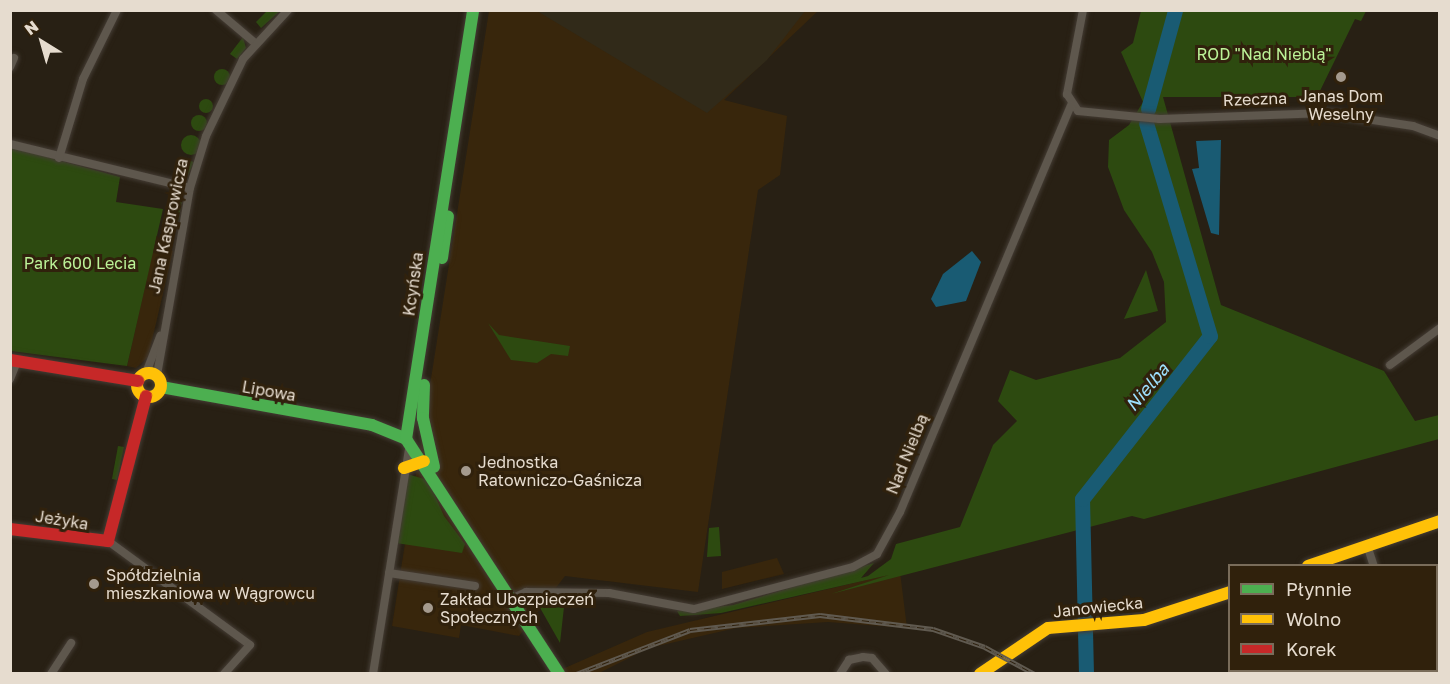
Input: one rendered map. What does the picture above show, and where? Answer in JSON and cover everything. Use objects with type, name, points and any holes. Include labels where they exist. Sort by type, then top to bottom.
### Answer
[{"type":"street","points":[[59,158],[83,79],[117,10]]},
{"type":"street","points":[[216,10],[255,43]]},
{"type":"street","name":"Jana Kasprowicza","points":[[150,379],[163,330],[190,188],[219,104],[255,43],[288,10]]},
{"type":"street","name":"Kcyńska","points":[[409,443],[473,10]]},
{"type":"street","name":"Nad Nielbą","points":[[511,599],[526,592],[609,593],[694,609],[853,567],[877,554],[897,520],[1071,105],[1067,90],[1083,10]]},
{"type":"street","name":"Rzeczna","points":[[1071,105],[1081,112],[1160,118],[1326,113],[1413,126],[1440,136]]},
{"type":"street","points":[[10,144],[59,158],[190,188]]},
{"type":"street","name":"Kcyńska","points":[[439,483],[426,440],[424,380],[453,149]]},
{"type":"street","points":[[1390,364],[1440,328]]},
{"type":"street","points":[[10,379],[14,361]]},
{"type":"street","name":"Lipowa","points":[[14,361],[150,379],[372,425],[424,426]]},
{"type":"street","points":[[150,379],[108,541],[250,645],[224,674]]},
{"type":"street","points":[[146,396],[150,379]]},
{"type":"street","name":"Lipowa","points":[[372,425],[409,443]]},
{"type":"street","points":[[409,443],[426,440]]},
{"type":"street","points":[[409,443],[439,483],[559,674]]},
{"type":"street","points":[[373,674],[409,443]]},
{"type":"street","points":[[404,468],[424,461]]},
{"type":"street","points":[[1314,564],[1440,521]]},
{"type":"street","name":"Jeżyka","points":[[10,529],[108,541]]},
{"type":"street","points":[[1367,545],[1373,564]]},
{"type":"street","points":[[389,573],[475,586]]},
{"type":"street","name":"Janowiecka","points":[[980,674],[1042,630],[1074,625],[1144,620],[1228,593]]},
{"type":"street","points":[[51,674],[71,643]]},
{"type":"street","points":[[840,674],[849,660],[868,657],[886,674]]},
{"type":"shaded area","points":[[489,11],[818,11],[724,100],[787,116],[780,175],[758,190],[698,592],[565,576],[519,636],[461,625],[459,638],[392,626]]},
{"type":"shaded area","points":[[537,11],[805,11],[767,60],[707,113]]},
{"type":"shaded area","points":[[154,246],[173,251],[148,357],[136,368],[127,366]]},
{"type":"shaded area","points":[[777,558],[784,574],[722,589],[722,572]]},
{"type":"shaded area","points":[[900,572],[907,628],[828,622],[736,628],[649,648],[599,673],[551,674],[647,632]]},
{"type":"green space","points":[[267,11],[280,11],[261,28],[256,22]]},
{"type":"green space","name":"ROD \"Nad Nieblą\"","points":[[1141,11],[1366,11],[1361,21],[1355,19],[1317,97],[1163,97],[1221,305],[1384,371],[1415,421],[1439,415],[1439,439],[1144,519],[1132,516],[831,594],[889,575],[721,613],[680,616],[677,611],[733,605],[874,563],[861,578],[868,576],[891,559],[896,544],[960,527],[993,445],[1017,421],[998,401],[1010,370],[1036,380],[1120,358],[1166,322],[1164,282],[1152,252],[1124,210],[1108,167],[1109,140],[1129,125],[1143,102],[1121,52],[1133,43]]},
{"type":"green space","points":[[243,37],[246,48],[237,59],[230,54]]},
{"type":"green space","points":[[219,69],[225,69],[230,77],[228,83],[219,85],[214,80],[214,74]]},
{"type":"green space","points":[[206,99],[211,101],[213,106],[211,111],[206,113],[201,111],[199,106],[201,101]]},
{"type":"green space","points":[[199,115],[207,123],[199,131],[191,123]]},
{"type":"green space","points":[[191,135],[198,138],[201,145],[198,152],[191,155],[184,152],[181,145],[184,138]]},
{"type":"green space","name":"Park 600 Lecia","points":[[10,147],[120,177],[116,202],[163,209],[127,366],[11,351]]},
{"type":"green space","points":[[179,158],[194,162],[188,175],[176,181]]},
{"type":"green space","points":[[171,190],[182,201],[177,227],[162,225]]},
{"type":"green space","points":[[1146,270],[1158,311],[1124,319],[1137,290]]},
{"type":"green space","points":[[488,323],[499,335],[570,346],[568,356],[551,354],[537,363],[511,360]]},
{"type":"green space","points":[[118,446],[124,447],[117,480],[112,479]]},
{"type":"green space","points":[[407,474],[428,480],[444,516],[465,544],[462,553],[396,543]]},
{"type":"green space","points":[[719,527],[721,556],[707,557],[709,528]]},
{"type":"green space","points":[[535,599],[549,608],[564,607],[560,643]]},
{"type":"water","points":[[1221,140],[1219,235],[1211,233],[1192,169],[1199,168],[1196,141]]},
{"type":"water","points":[[972,251],[981,262],[966,301],[936,307],[931,299],[943,274]]},
{"type":"waterway","name":"Nielba","points":[[1148,109],[1175,10]]},
{"type":"waterway","name":"Nielba","points":[[1086,674],[1082,499],[1210,336],[1146,123]]},
{"type":"railway","points":[[576,674],[690,630],[820,615],[933,629],[985,647],[1035,674]]},
{"type":"traffic: fast","points":[[406,439],[473,10]]},
{"type":"traffic: fast","points":[[442,258],[448,216]]},
{"type":"traffic: fast","points":[[424,385],[423,418],[434,467]]},
{"type":"traffic: fast","points":[[161,387],[372,425],[406,439],[559,674]]},
{"type":"traffic: slow","points":[[149,373],[157,377],[161,385],[157,393],[149,397],[141,393],[137,385],[141,377],[149,373]]},
{"type":"traffic: slow","points":[[404,468],[424,461]]},
{"type":"traffic: slow","points":[[1314,564],[1440,521]]},
{"type":"traffic: slow","points":[[980,674],[1048,628],[1144,620],[1228,593]]},
{"type":"traffic: jam","points":[[10,360],[138,381]]},
{"type":"traffic: jam","points":[[10,529],[108,541],[146,396]]},
{"type":"place","name":"Janas Dom Weselny","points":[[1341,77]]},
{"type":"place","name":"Jednostka Ratowniczo-Gaśnicza","points":[[466,471]]},
{"type":"place","name":"Spółdzielnia mieszkaniowa w Wągrowcu","points":[[94,584]]},
{"type":"place","name":"Zakład Ubezpieczeń Społecznych","points":[[428,608]]}]
